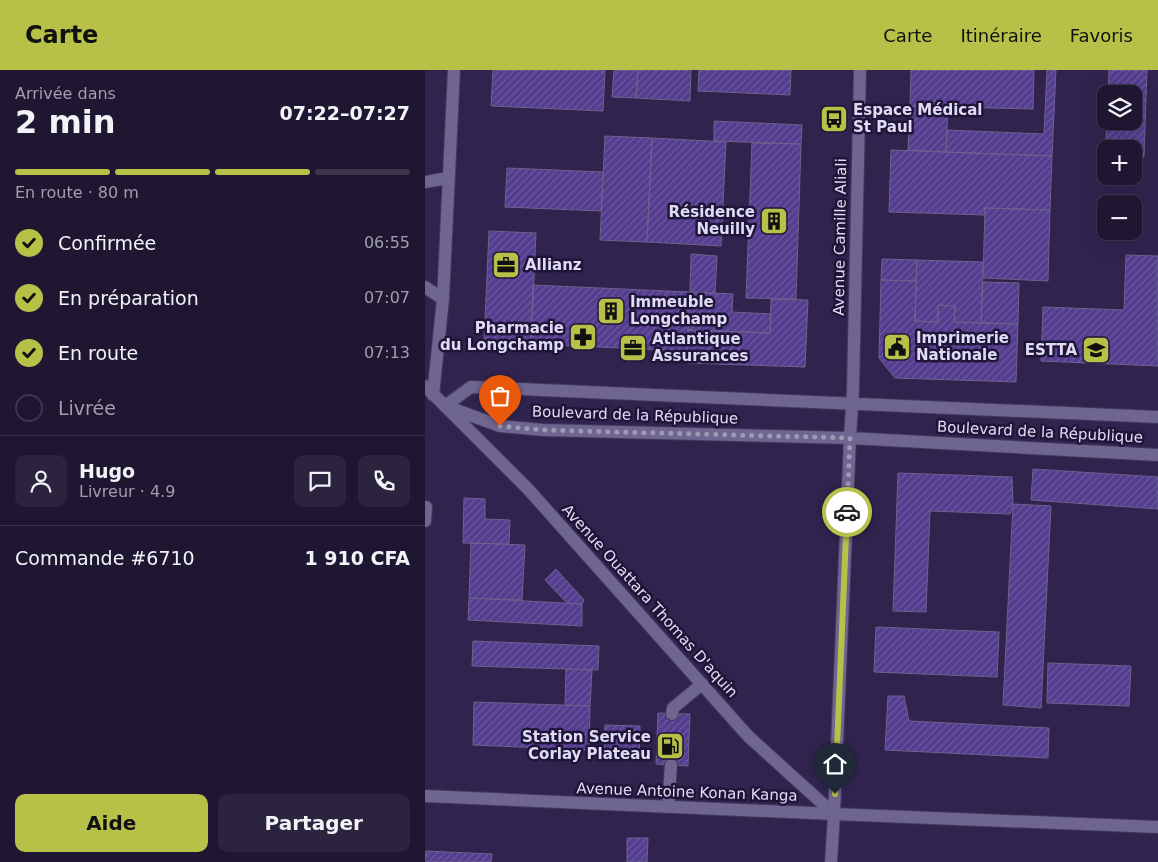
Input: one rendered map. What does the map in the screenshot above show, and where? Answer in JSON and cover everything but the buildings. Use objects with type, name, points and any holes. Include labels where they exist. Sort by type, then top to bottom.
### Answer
[{"type":"street","points":[[429,390],[443,299],[453,70]]},
{"type":"street","name":"Avenue Camille Aliali","points":[[831,862],[852,404],[860,70]]},
{"type":"street","points":[[425,182],[448,178]]},
{"type":"street","points":[[425,287],[443,299]]},
{"type":"street","name":"Boulevard de la République","points":[[445,406],[471,387],[1158,418]]},
{"type":"street","name":"Avenue Ouattara Thomas D'aquin","points":[[429,390],[528,489],[748,736],[834,814]]},
{"type":"street","name":"Boulevard de la République","points":[[445,406],[500,426],[543,430],[850,438],[1158,455]]},
{"type":"street","points":[[425,521],[426,506]]},
{"type":"street","points":[[672,714],[673,708],[702,684]]},
{"type":"street","points":[[668,807],[671,765]]},
{"type":"street","name":"Avenue Antoine Konan Kanga","points":[[425,796],[1158,827]]},
{"type":"shaded area","points":[[425,70],[1158,70],[1158,862],[425,862]]},
{"type":"way so far","points":[[500,426],[543,430],[850,438],[847,512]]},
{"type":"place","name":"Espace Médical St Paul","points":[[834,119]]},
{"type":"place","name":"Résidence Neuilly","points":[[774,221]]},
{"type":"place","name":"Allianz","points":[[506,265]]},
{"type":"place","name":"Immeuble Longchamp","points":[[611,311]]},
{"type":"place","name":"Pharmacie du Longchamp","points":[[583,337]]},
{"type":"place","name":"Imprimerie Nationale","points":[[897,347]]},
{"type":"place","name":"Atlantique Assurances","points":[[633,348]]},
{"type":"place","name":"ESTTA","points":[[1096,350]]},
{"type":"place","name":"Station Service Corlay Plateau","points":[[670,746]]},
{"type":"route","points":[[835,794],[847,512]]}]
